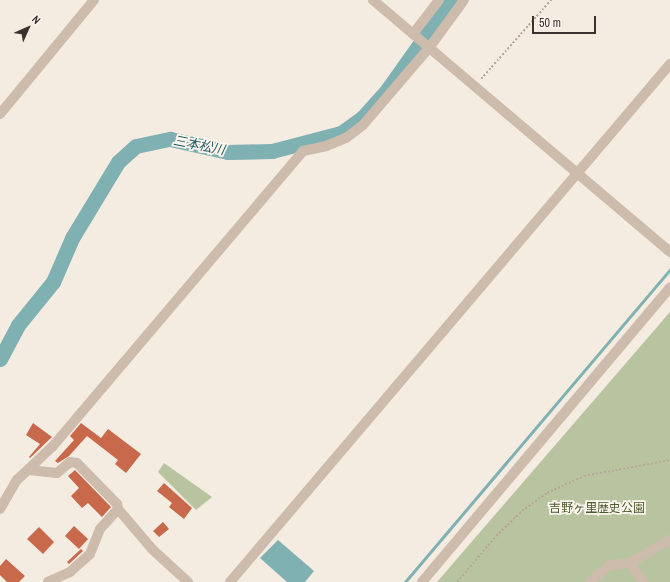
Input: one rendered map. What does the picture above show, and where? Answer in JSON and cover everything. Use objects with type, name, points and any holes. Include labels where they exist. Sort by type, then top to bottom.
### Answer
[{"type":"street","points":[[0,114],[94,0]]},
{"type":"street","points":[[373,0],[670,252]]},
{"type":"street","points":[[413,34],[439,0]]},
{"type":"street","points":[[0,509],[4,492],[53,446],[303,150],[326,146],[346,138],[363,125],[430,48],[464,0]]},
{"type":"street","points":[[230,582],[670,64]]},
{"type":"street","points":[[422,582],[670,287]]},
{"type":"street","points":[[29,470],[57,474],[70,462],[77,463],[117,504],[118,509],[152,549],[188,582]]},
{"type":"street","points":[[48,582],[70,572],[90,554],[100,529],[118,509]]},
{"type":"street","points":[[590,582],[610,565],[629,563],[670,540]]},
{"type":"street","points":[[629,563],[644,582]]},
{"type":"path","points":[[476,86],[551,0]]},
{"type":"path","points":[[457,582],[496,536],[522,511],[547,493],[584,476],[670,460]]},
{"type":"green space","name":"吉野ヶ里歴史公園","points":[[670,312],[670,582],[437,582],[443,575]]},
{"type":"green space","points":[[164,463],[212,497],[196,510],[158,472]]},
{"type":"water","points":[[278,540],[314,571],[305,582],[287,582],[260,558]]},
{"type":"building","points":[[33,423],[52,437],[30,458],[29,457],[40,444],[26,435]]},
{"type":"building","points":[[81,423],[101,438],[108,429],[141,454],[126,473],[115,464],[118,460],[87,436],[69,456],[58,463],[55,461],[74,440],[70,436]]},
{"type":"building","points":[[75,470],[111,507],[102,517],[88,503],[82,508],[71,496],[79,488],[68,476]]},
{"type":"building","points":[[164,483],[192,508],[184,519],[169,507],[172,503],[157,491]]},
{"type":"building","points":[[163,522],[169,529],[159,537],[153,531]]},
{"type":"building","points":[[74,526],[88,539],[79,549],[65,536]]},
{"type":"building","points":[[39,527],[54,542],[43,554],[27,539]]},
{"type":"building","points":[[81,549],[83,551],[69,564],[67,562]]},
{"type":"building","points":[[6,559],[25,576],[19,582],[7,582],[0,575],[0,566]]},
{"type":"waterway","name":"三本松川","points":[[0,359],[18,325],[53,282],[72,238],[118,162],[136,146],[170,139],[228,152],[272,151],[341,133],[362,118],[387,90],[451,0]]},
{"type":"waterway","points":[[405,582],[670,270]]}]
